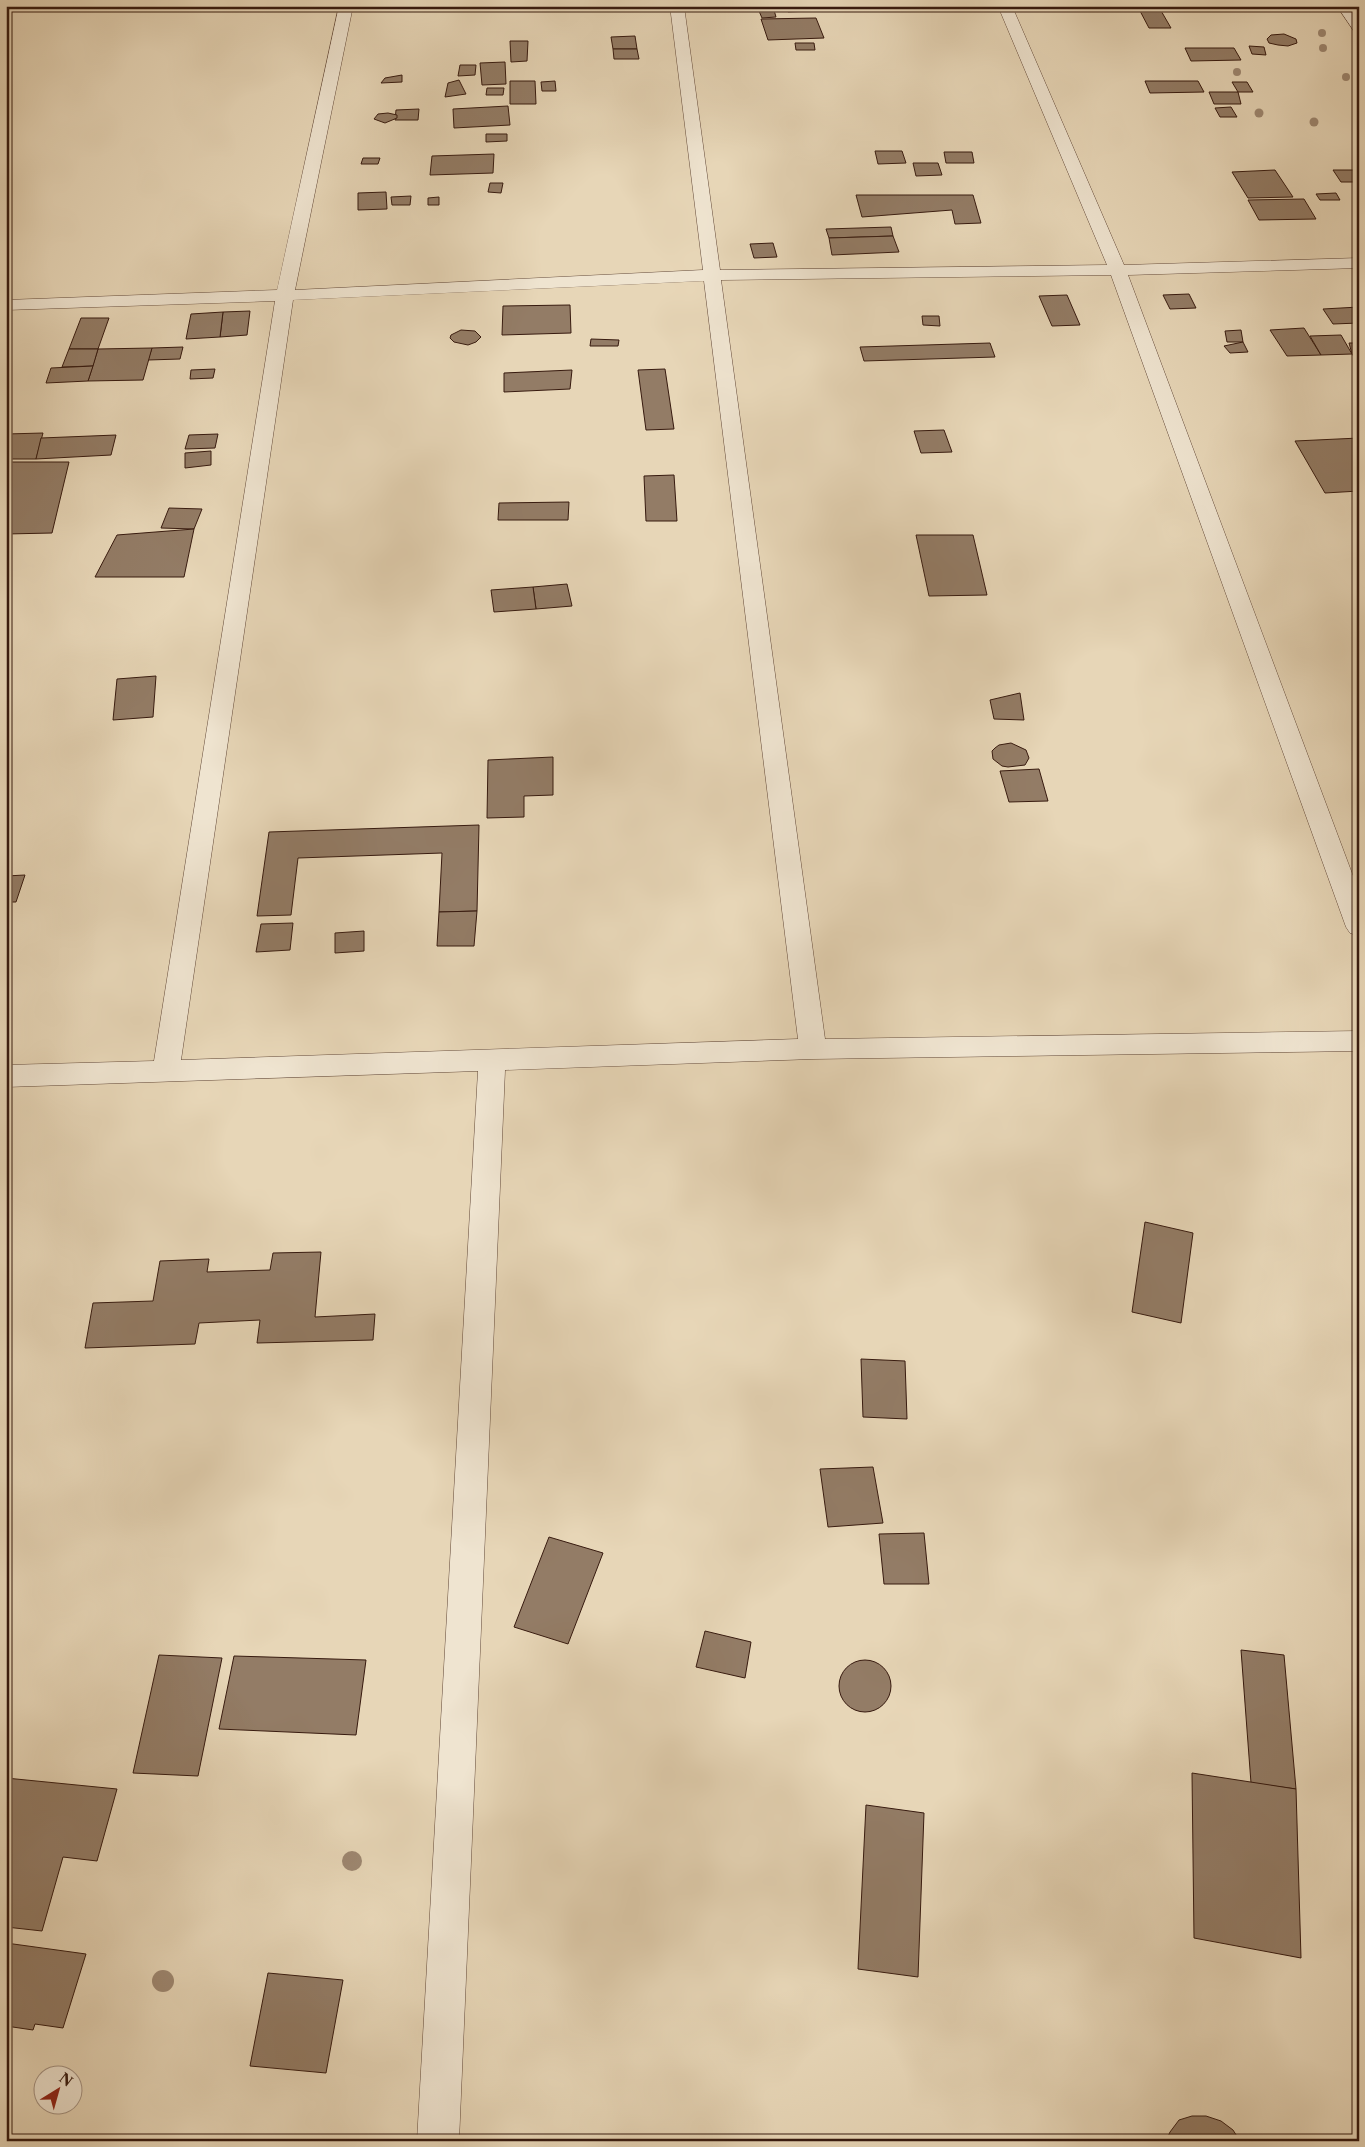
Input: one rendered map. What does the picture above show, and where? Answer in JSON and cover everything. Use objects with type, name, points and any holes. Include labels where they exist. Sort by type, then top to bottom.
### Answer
[{"type":"street","points":[[166,1070],[285,294],[346,6]]},
{"type":"street","points":[[677,6],[813,1049]]},
{"type":"street","points":[[1005,6],[1118,270],[1359,927]]},
{"type":"street","points":[[1344,6],[1359,28]]},
{"type":"street","points":[[6,306],[711,275],[1118,270],[1359,263]]},
{"type":"street","points":[[6,1076],[492,1058],[813,1049],[1359,1041]]},
{"type":"street","points":[[438,2141],[492,1058]]},
{"type":"building","points":[[787,6],[809,6],[810,11],[788,12]]},
{"type":"building","points":[[1139,9],[1160,9],[1171,28],[1149,28]]},
{"type":"building","points":[[774,10],[776,17],[762,18],[759,11]]},
{"type":"building","points":[[816,18],[824,38],[768,40],[761,19]]},
{"type":"building","points":[[1284,34],[1296,39],[1297,43],[1288,46],[1278,45],[1269,43],[1267,39],[1271,35]]},
{"type":"building","points":[[635,36],[637,49],[613,49],[611,37]]},
{"type":"building","points":[[510,41],[528,41],[527,61],[511,62]]},
{"type":"building","points":[[795,43],[814,43],[815,50],[796,50]]},
{"type":"building","points":[[1249,46],[1264,47],[1266,55],[1252,54]]},
{"type":"building","points":[[1185,48],[1234,48],[1241,60],[1191,61]]},
{"type":"building","points":[[613,49],[637,49],[639,59],[614,59]]},
{"type":"building","points":[[505,62],[506,84],[482,85],[480,63]]},
{"type":"building","points":[[460,65],[476,65],[475,75],[458,76]]},
{"type":"building","points":[[402,75],[402,82],[381,83],[385,78]]},
{"type":"building","points":[[459,80],[466,94],[445,97],[448,83]]},
{"type":"building","points":[[510,81],[535,81],[536,104],[510,104]]},
{"type":"building","points":[[555,81],[556,91],[542,91],[541,82]]},
{"type":"building","points":[[1145,81],[1198,81],[1204,92],[1150,93]]},
{"type":"building","points":[[1232,82],[1247,82],[1253,92],[1238,92]]},
{"type":"building","points":[[487,88],[504,88],[503,95],[486,95]]},
{"type":"building","points":[[1209,92],[1238,92],[1241,104],[1214,104]]},
{"type":"building","points":[[508,106],[510,125],[454,128],[453,109]]},
{"type":"building","points":[[1231,107],[1237,117],[1220,117],[1215,108]]},
{"type":"building","points":[[419,109],[418,120],[395,120],[396,110]]},
{"type":"building","points":[[388,113],[397,115],[397,118],[385,123],[374,119],[378,114]]},
{"type":"building","points":[[486,134],[507,134],[507,141],[486,142]]},
{"type":"building","points":[[875,151],[902,151],[906,163],[878,164]]},
{"type":"building","points":[[944,152],[972,152],[974,163],[946,163]]},
{"type":"building","points":[[494,154],[493,173],[430,175],[432,156]]},
{"type":"building","points":[[363,158],[380,158],[378,164],[361,164]]},
{"type":"building","points":[[913,163],[938,163],[942,175],[916,176]]},
{"type":"building","points":[[1275,170],[1293,197],[1248,198],[1232,172]]},
{"type":"building","points":[[1333,170],[1359,170],[1359,182],[1341,182]]},
{"type":"building","points":[[490,183],[503,183],[501,193],[488,192]]},
{"type":"building","points":[[386,192],[387,209],[358,210],[358,193]]},
{"type":"building","points":[[1336,193],[1340,200],[1320,200],[1316,194]]},
{"type":"building","points":[[856,195],[973,195],[981,223],[955,224],[952,210],[862,217]]},
{"type":"building","points":[[411,196],[410,205],[392,205],[391,197]]},
{"type":"building","points":[[439,197],[439,205],[428,205],[428,198]]},
{"type":"building","points":[[1304,199],[1316,219],[1259,220],[1248,200]]},
{"type":"building","points":[[891,227],[893,236],[829,238],[826,229]]},
{"type":"building","points":[[893,236],[899,252],[832,255],[829,238]]},
{"type":"building","points":[[773,243],[777,257],[754,258],[750,244]]},
{"type":"building","points":[[1189,294],[1196,308],[1170,309],[1163,295]]},
{"type":"building","points":[[1067,295],[1080,325],[1052,326],[1039,296]]},
{"type":"building","points":[[570,305],[571,333],[502,335],[503,306]]},
{"type":"building","points":[[1359,307],[1359,323],[1333,324],[1323,309]]},
{"type":"building","points":[[250,311],[247,335],[220,337],[223,312]]},
{"type":"building","points":[[223,312],[220,337],[186,339],[191,314]]},
{"type":"building","points":[[922,316],[939,316],[940,326],[923,325]]},
{"type":"building","points":[[81,318],[109,318],[98,349],[69,349]]},
{"type":"building","points":[[1304,328],[1321,355],[1287,356],[1270,330]]},
{"type":"building","points":[[461,330],[475,331],[481,337],[476,342],[468,345],[454,342],[450,338],[451,335]]},
{"type":"building","points":[[1241,330],[1243,342],[1227,342],[1225,331]]},
{"type":"building","points":[[1341,335],[1352,354],[1321,355],[1310,336]]},
{"type":"building","points":[[591,339],[619,340],[618,346],[590,346]]},
{"type":"building","points":[[1243,342],[1248,352],[1230,353],[1224,346]]},
{"type":"building","points":[[990,343],[995,357],[864,361],[860,347]]},
{"type":"building","points":[[1349,343],[1359,343],[1359,363],[1352,354]]},
{"type":"building","points":[[183,347],[180,359],[148,360],[152,348]]},
{"type":"building","points":[[152,348],[143,380],[88,381],[98,349]]},
{"type":"building","points":[[69,349],[98,349],[93,366],[62,367]]},
{"type":"building","points":[[93,366],[88,381],[46,383],[51,368]]},
{"type":"building","points":[[215,369],[213,378],[190,379],[191,370]]},
{"type":"building","points":[[665,369],[674,429],[646,430],[638,370]]},
{"type":"building","points":[[572,370],[570,389],[504,392],[504,373]]},
{"type":"building","points":[[944,430],[952,452],[921,453],[914,431]]},
{"type":"building","points":[[43,433],[36,459],[6,459],[6,434]]},
{"type":"building","points":[[218,434],[215,448],[185,449],[189,435]]},
{"type":"building","points":[[116,435],[111,455],[36,459],[41,438]]},
{"type":"building","points":[[1359,438],[1359,491],[1325,493],[1295,441]]},
{"type":"building","points":[[211,451],[211,465],[185,468],[185,453]]},
{"type":"building","points":[[6,462],[69,462],[52,533],[6,534]]},
{"type":"building","points":[[674,475],[677,521],[646,521],[644,476]]},
{"type":"building","points":[[569,502],[568,520],[498,520],[499,503]]},
{"type":"building","points":[[169,508],[202,509],[194,529],[161,528]]},
{"type":"building","points":[[194,529],[184,577],[95,577],[117,535]]},
{"type":"building","points":[[916,535],[973,535],[987,595],[929,596]]},
{"type":"building","points":[[567,584],[572,606],[536,609],[533,587]]},
{"type":"building","points":[[533,587],[536,609],[494,612],[491,590]]},
{"type":"building","points":[[156,676],[153,717],[113,720],[117,679]]},
{"type":"building","points":[[1020,693],[1024,720],[994,719],[990,700]]},
{"type":"building","points":[[1011,743],[1026,750],[1029,758],[1025,765],[1002,766],[993,759],[992,751],[995,748],[999,745]]},
{"type":"building","points":[[553,757],[553,795],[524,796],[524,817],[487,818],[488,760]]},
{"type":"building","points":[[1039,769],[1048,801],[1009,802],[1000,771]]},
{"type":"building","points":[[479,825],[477,911],[439,912],[442,853],[298,858],[291,915],[257,916],[269,832]]},
{"type":"building","points":[[25,875],[16,902],[6,902],[6,876]]},
{"type":"building","points":[[477,911],[474,946],[437,946],[439,912]]},
{"type":"building","points":[[293,923],[290,950],[256,952],[261,924]]},
{"type":"building","points":[[364,931],[364,951],[335,953],[335,933]]},
{"type":"building","points":[[1145,1222],[1193,1233],[1181,1323],[1132,1312]]},
{"type":"building","points":[[321,1252],[315,1317],[375,1314],[373,1340],[257,1343],[260,1320],[199,1323],[195,1344],[85,1348],[93,1303],[153,1301],[160,1261],[209,1259],[207,1272],[270,1270],[273,1253]]},
{"type":"building","points":[[861,1359],[905,1361],[907,1419],[863,1417]]},
{"type":"building","points":[[873,1467],[883,1523],[828,1527],[820,1469]]},
{"type":"building","points":[[924,1533],[929,1584],[884,1584],[879,1534]]},
{"type":"building","points":[[549,1537],[603,1553],[568,1644],[514,1627]]},
{"type":"building","points":[[705,1631],[751,1642],[745,1678],[696,1667]]},
{"type":"building","points":[[1241,1650],[1284,1655],[1296,1789],[1251,1783]]},
{"type":"building","points":[[159,1655],[222,1658],[198,1776],[133,1773]]},
{"type":"building","points":[[234,1656],[366,1660],[356,1735],[219,1729]]},
{"type":"building","points":[[860,1660],[870,1660],[884,1667],[891,1681],[891,1691],[884,1705],[870,1712],[860,1712],[850,1708],[843,1701],[839,1691],[839,1681],[843,1671],[850,1664]]},
{"type":"building","points":[[1192,1773],[1296,1789],[1301,1958],[1194,1938]]},
{"type":"building","points":[[6,1778],[117,1789],[97,1861],[63,1857],[42,1931],[6,1927]]},
{"type":"building","points":[[866,1805],[924,1813],[918,1977],[858,1969]]},
{"type":"building","points":[[6,1943],[86,1954],[63,2028],[35,2024],[33,2030],[6,2026]]},
{"type":"building","points":[[268,1973],[343,1980],[326,2073],[250,2066]]},
{"type":"building","points":[[1192,2116],[1206,2116],[1221,2121],[1233,2130],[1240,2141],[1166,2141],[1179,2120]]}]
